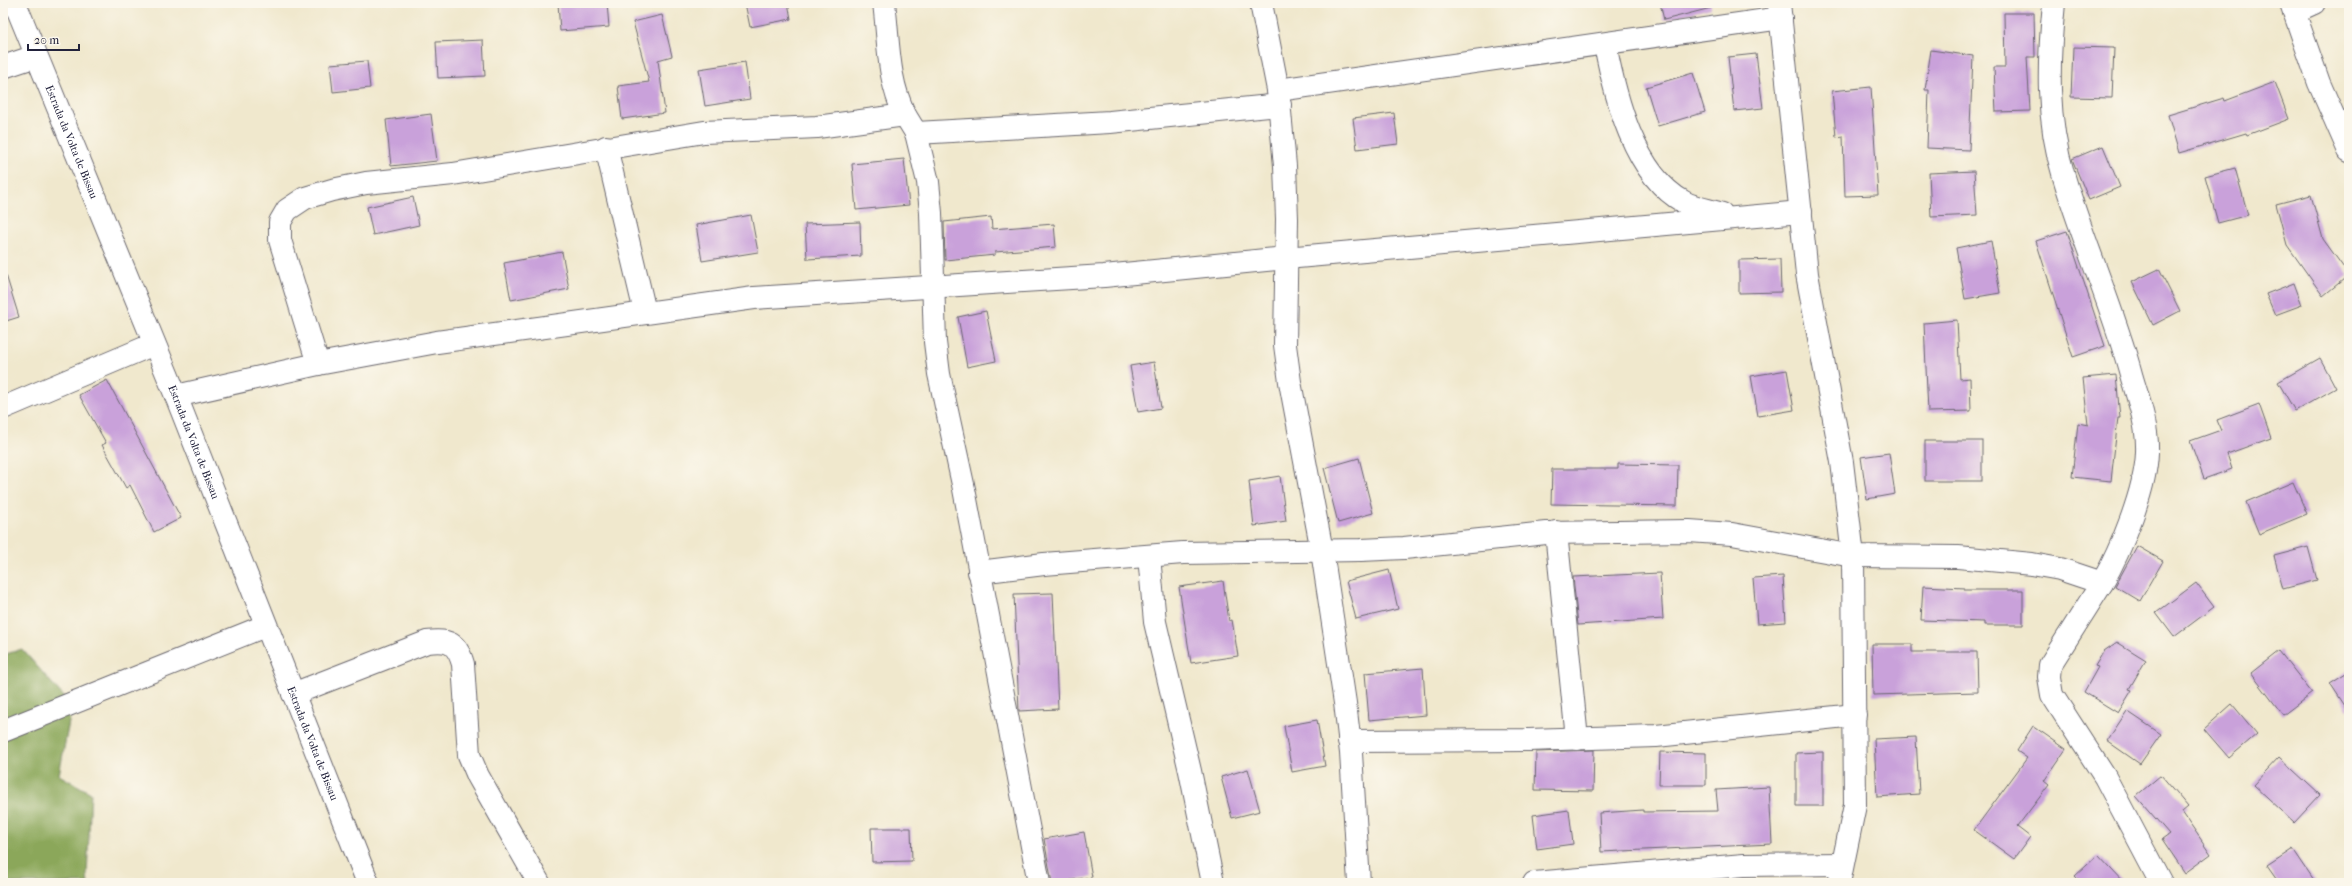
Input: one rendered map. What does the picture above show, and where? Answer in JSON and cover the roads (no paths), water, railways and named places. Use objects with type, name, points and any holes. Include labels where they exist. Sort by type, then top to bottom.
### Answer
[{"type":"street","name":"Estrada da Volta de Bissau","points":[[15,3],[176,396],[265,626],[368,883]]},
{"type":"street","points":[[884,3],[890,76],[898,100],[916,133],[928,182],[934,288],[935,342],[939,374],[1039,883]]},
{"type":"street","points":[[1261,3],[1279,98],[1285,166],[1285,345],[1290,382],[1322,551],[1349,742],[1359,883]]},
{"type":"street","points":[[2048,3],[2054,3],[2048,85],[2052,125],[2064,177],[2119,329],[2142,414],[2147,451],[2144,480],[2112,565],[2050,665],[2048,677],[2052,696],[2106,777],[2161,883]]},
{"type":"street","points":[[2314,3],[2292,8],[2319,83],[2349,151]]},
{"type":"street","points":[[916,133],[1110,122],[1279,98],[1605,44],[1780,10],[1807,274],[1842,462],[1853,556],[1855,806],[1841,874],[1744,865],[1656,878],[1534,883]]},
{"type":"street","points":[[1605,44],[1611,75],[1635,145],[1650,173],[1667,191],[1684,202],[1732,217]]},
{"type":"street","points":[[3,66],[36,56]]},
{"type":"street","points":[[318,364],[280,240],[280,222],[287,210],[305,198],[359,184],[453,174],[606,147],[704,132],[817,127],[905,115]]},
{"type":"street","points":[[606,147],[645,312]]},
{"type":"street","points":[[176,396],[318,364],[437,342],[754,298],[1111,276],[1286,258],[1801,212]]},
{"type":"street","points":[[3,408],[154,344]]},
{"type":"street","points":[[979,572],[1044,564],[1215,552],[1322,551],[1404,548],[1556,532],[1689,531],[1724,533],[1853,556],[1958,557],[2032,564],[2060,569],[2102,583]]},
{"type":"street","points":[[1556,532],[1577,739]]},
{"type":"street","points":[[1149,556],[1155,622],[1190,771],[1213,883]]},
{"type":"street","points":[[3,731],[265,626]]},
{"type":"street","points":[[293,694],[427,642],[441,640],[451,643],[459,651],[463,664],[469,755],[478,776],[539,883]]},
{"type":"street","points":[[1349,742],[1577,739],[1682,734],[1855,715]]}]
